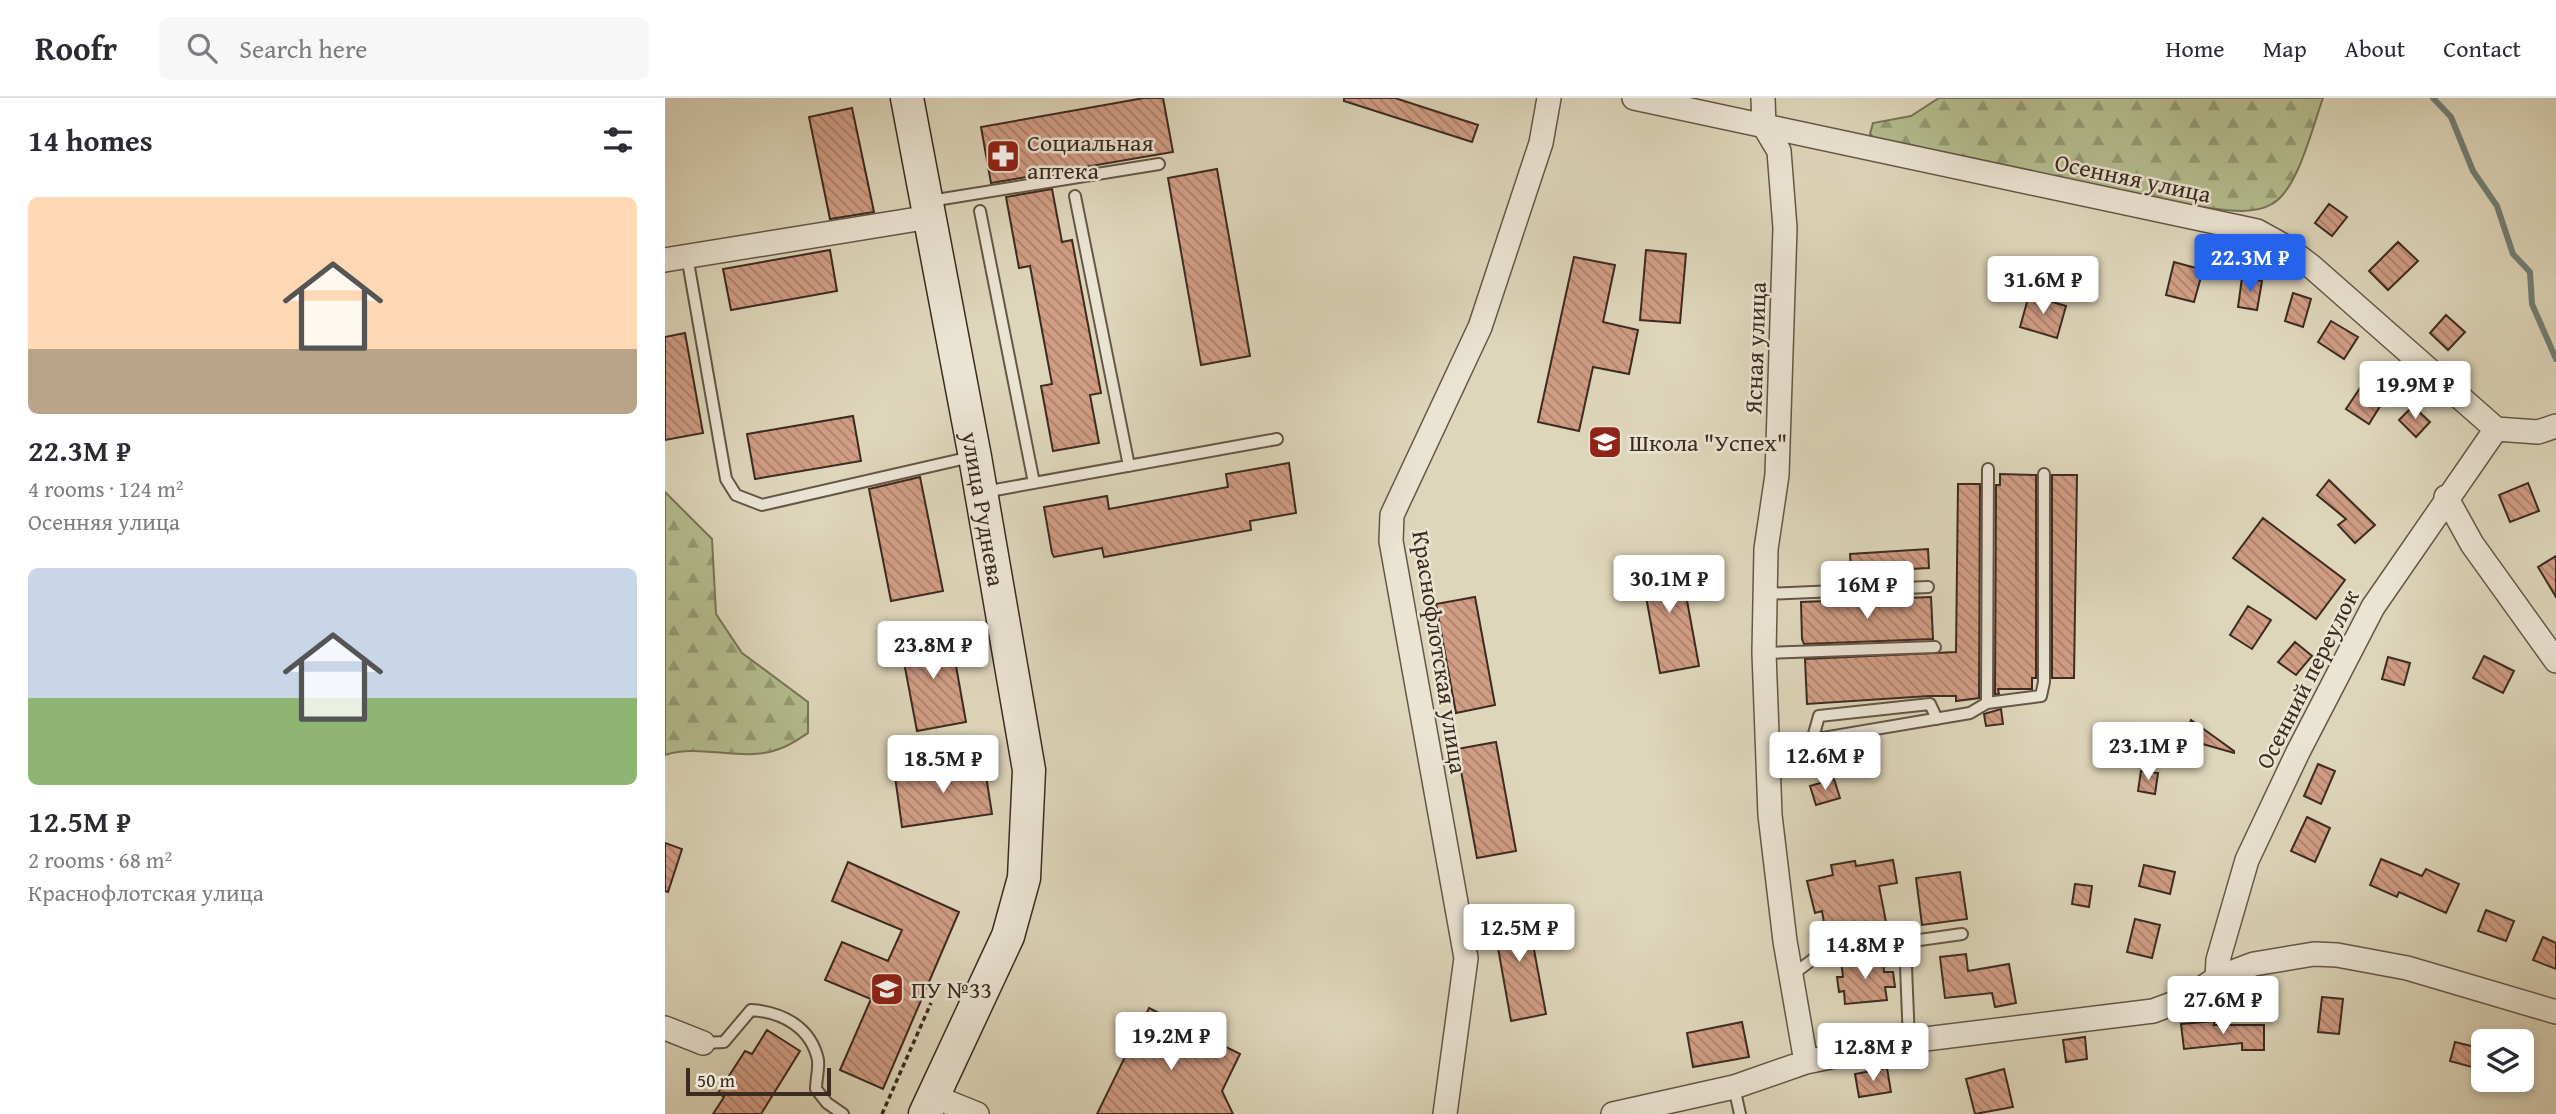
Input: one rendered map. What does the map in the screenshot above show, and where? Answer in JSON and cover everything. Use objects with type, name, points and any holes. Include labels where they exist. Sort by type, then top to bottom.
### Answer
[{"type":"main road","name":"улица Руднева","points":[[907,98],[975,457],[1029,770],[1024,878],[1008,936],[930,1106]]},
{"type":"street","name":"Краснофлотская улица","points":[[1445,1114],[1465,958],[1391,541],[1392,515],[1479,327],[1541,143],[1549,98]]},
{"type":"street","name":"Осенняя улица","points":[[1634,98],[2257,231],[2286,247],[2311,266],[2495,429]]},
{"type":"street","name":"Ясная улица","points":[[1763,98],[1765,127],[1779,151],[1785,228],[1777,475],[1766,549],[1765,653],[1770,816],[1790,977],[1806,1062]]},
{"type":"street","points":[[676,258],[928,209]]},
{"type":"street","points":[[2495,429],[2538,432],[2556,426]]},
{"type":"street","name":"Осенний переулок","points":[[2217,978],[2218,961],[2247,860],[2298,751],[2373,607],[2495,429]]},
{"type":"street","points":[[2446,497],[2480,555],[2556,661]]},
{"type":"street","points":[[1613,1114],[1734,1087],[1806,1062],[1909,1041],[2153,1011],[2188,999],[2217,978],[2268,960],[2337,955],[2446,977],[2556,1012]]},
{"type":"street","points":[[665,1028],[703,1043]]},
{"type":"street","points":[[930,1106],[977,1114]]},
{"type":"lane","points":[[928,209],[1159,164]]},
{"type":"lane","points":[[1076,196],[1129,466]]},
{"type":"lane","points":[[980,211],[1034,483]]},
{"type":"lane","points":[[676,258],[726,479],[736,495],[762,505],[975,457]]},
{"type":"lane","points":[[981,493],[1277,439]]},
{"type":"lane","points":[[1987,703],[1988,469]]},
{"type":"lane","points":[[1769,747],[1969,713],[1987,703],[2041,696],[2044,474]]},
{"type":"lane","points":[[1765,594],[1928,587]]},
{"type":"lane","points":[[1765,653],[1935,647]]},
{"type":"lane","points":[[1812,741],[1819,716],[1930,704],[1937,719]]},
{"type":"lane","points":[[1790,977],[1820,954],[1962,934]]},
{"type":"lane","points":[[1905,942],[1909,1041]]},
{"type":"lane","points":[[703,1043],[724,1042],[751,1010],[773,1011],[803,1029],[818,1060],[816,1089],[827,1103],[843,1114]]},
{"type":"lane","points":[[1734,1087],[1740,1114]]},
{"type":"path","points":[[882,1114],[930,1003]]},
{"type":"green space","points":[[1939,98],[2323,98],[2290,185],[2272,204],[2243,211],[2192,206],[1874,138],[1870,134],[1873,123],[1911,116]]},
{"type":"green space","points":[[665,492],[712,539],[716,614],[742,653],[808,702],[808,733],[786,746],[765,753],[693,751],[665,755]]},
{"type":"building","points":[[1144,98],[1163,98],[1173,152],[991,183],[981,127]]},
{"type":"building","points":[[1344,98],[1395,98],[1478,125],[1472,142],[1344,101]]},
{"type":"building","points":[[852,108],[874,212],[830,219],[809,117]]},
{"type":"building","points":[[1217,169],[1250,356],[1201,365],[1168,178]]},
{"type":"building","points":[[1052,189],[1062,242],[1072,240],[1101,393],[1090,395],[1099,443],[1053,451],[1041,386],[1052,384],[1030,266],[1019,268],[1006,197]]},
{"type":"building","points":[[2329,204],[2347,217],[2332,236],[2315,223]]},
{"type":"building","points":[[2398,242],[2418,261],[2388,290],[2369,271]]},
{"type":"building","points":[[830,250],[837,291],[731,310],[723,269]]},
{"type":"building","points":[[1646,250],[1686,254],[1680,323],[1640,320]]},
{"type":"building","points":[[1574,257],[1615,265],[1603,322],[1638,330],[1629,374],[1593,367],[1579,431],[1538,422]]},
{"type":"building","points":[[2174,262],[2203,270],[2194,302],[2166,295]]},
{"type":"building","points":[[2242,278],[2262,281],[2257,310],[2238,307]]},
{"type":"building","points":[[2293,293],[2311,299],[2303,327],[2285,321]]},
{"type":"building","points":[[2029,295],[2066,306],[2057,338],[2020,327]]},
{"type":"building","points":[[2446,315],[2465,332],[2448,350],[2430,333]]},
{"type":"building","points":[[2331,321],[2358,337],[2344,359],[2318,342]]},
{"type":"building","points":[[685,333],[703,433],[665,440],[665,337]]},
{"type":"building","points":[[2368,376],[2390,390],[2369,424],[2346,409]]},
{"type":"building","points":[[2413,406],[2430,422],[2416,437],[2399,420]]},
{"type":"building","points":[[853,416],[861,461],[755,479],[747,434]]},
{"type":"building","points":[[1289,463],[1296,513],[1250,521],[1251,530],[1104,557],[1102,548],[1054,557],[1052,553],[1044,507],[1107,496],[1109,509],[1228,487],[1226,474]]},
{"type":"building","points":[[2000,474],[2036,475],[2036,678],[2032,678],[2032,689],[1998,689],[1999,694],[1995,694],[1996,485],[2000,485]]},
{"type":"building","points":[[2052,475],[2077,475],[2074,678],[2052,678]]},
{"type":"building","points":[[920,477],[943,591],[891,601],[869,489]]},
{"type":"building","points":[[2329,480],[2375,525],[2355,543],[2338,525],[2346,519],[2317,495]]},
{"type":"building","points":[[2528,483],[2539,511],[2510,522],[2499,495]]},
{"type":"building","points":[[1958,484],[1980,484],[1979,698],[1956,701],[1956,696],[1929,696],[1807,704],[1805,659],[1956,652]]},
{"type":"building","points":[[2263,518],[2345,580],[2316,619],[2233,558]]},
{"type":"building","points":[[1928,549],[1929,568],[1851,572],[1850,554]]},
{"type":"building","points":[[2556,556],[2556,597],[2538,567]]},
{"type":"building","points":[[1679,557],[1699,666],[1660,673],[1640,564]]},
{"type":"building","points":[[1475,597],[1495,705],[1456,713],[1436,604]]},
{"type":"building","points":[[1931,597],[1933,639],[1804,644],[1802,639],[1801,602]]},
{"type":"building","points":[[2248,606],[2271,620],[2252,649],[2230,635]]},
{"type":"building","points":[[950,632],[966,722],[917,731],[900,641]]},
{"type":"building","points":[[2295,642],[2312,656],[2296,675],[2278,662]]},
{"type":"building","points":[[2484,656],[2514,671],[2503,693],[2473,678]]},
{"type":"building","points":[[2388,657],[2410,663],[2404,685],[2382,679]]},
{"type":"building","points":[[2001,709],[2003,724],[1986,726],[1984,714]]},
{"type":"building","points":[[2191,720],[2234,751],[2234,753],[2185,739]]},
{"type":"building","points":[[1496,742],[1516,851],[1477,858],[1457,749]]},
{"type":"building","points":[[984,763],[992,814],[902,827],[895,776]]},
{"type":"building","points":[[2318,764],[2335,771],[2321,804],[2304,796]]},
{"type":"building","points":[[2141,771],[2158,773],[2155,794],[2138,791]]},
{"type":"building","points":[[1834,779],[1840,798],[1816,805],[1810,786]]},
{"type":"building","points":[[2307,817],[2330,828],[2315,862],[2291,851]]},
{"type":"building","points":[[665,843],[682,849],[668,892],[665,891]]},
{"type":"building","points":[[2381,859],[2422,876],[2426,869],[2459,884],[2446,913],[2399,892],[2397,897],[2370,885]]},
{"type":"building","points":[[1893,860],[1897,883],[1879,886],[1886,922],[1850,929],[1852,940],[1828,945],[1822,911],[1815,913],[1807,881],[1833,875],[1831,865],[1855,861],[1856,866]]},
{"type":"building","name":"ПУ №33","points":[[848,862],[959,912],[883,1089],[840,1070],[871,999],[825,980],[842,942],[888,961],[902,930],[832,901]]},
{"type":"building","points":[[2144,865],[2175,872],[2170,894],[2139,886]]},
{"type":"building","points":[[1960,872],[1967,919],[1922,925],[1916,878]]},
{"type":"building","points":[[2075,884],[2092,886],[2089,907],[2072,904]]},
{"type":"building","points":[[1526,907],[1546,1014],[1511,1021],[1492,914]]},
{"type":"building","points":[[2486,910],[2514,921],[2506,941],[2478,931]]},
{"type":"building","points":[[2135,919],[2160,925],[2152,958],[2127,952]]},
{"type":"building","points":[[2543,937],[2556,943],[2556,969],[2533,960]]},
{"type":"building","points":[[1966,954],[1968,971],[2009,964],[2016,1003],[1995,1007],[1992,993],[1945,998],[1940,957]]},
{"type":"building","points":[[1883,958],[1884,972],[1893,972],[1895,987],[1885,987],[1887,1000],[1845,1004],[1844,991],[1839,992],[1837,977],[1843,977],[1841,961]]},
{"type":"building","points":[[2322,997],[2343,999],[2339,1034],[2318,1032]]},
{"type":"building","points":[[1149,1008],[1240,1054],[1222,1091],[1233,1114],[1097,1114]]},
{"type":"building","points":[[2214,1021],[2214,1025],[2264,1025],[2264,1050],[2242,1050],[2242,1043],[2184,1049],[2181,1024]]},
{"type":"building","points":[[1742,1022],[1749,1057],[1693,1067],[1687,1033]]},
{"type":"building","points":[[767,1030],[800,1051],[761,1114],[713,1114],[724,1097],[718,1093],[745,1051],[752,1054]]},
{"type":"building","points":[[2085,1037],[2087,1059],[2066,1062],[2063,1040]]},
{"type":"building","points":[[2455,1042],[2471,1046],[2471,1067],[2450,1061]]},
{"type":"building","points":[[1887,1068],[1891,1092],[1859,1097],[1855,1074]]},
{"type":"building","points":[[2004,1069],[2013,1107],[1975,1114],[1966,1079]]},
{"type":"waterway","points":[[2433,98],[2451,117],[2473,171],[2497,206],[2513,254],[2530,272],[2532,304],[2556,359]]},
{"type":"place","name":"Социальная аптека","points":[[1003,156]]},
{"type":"place","name":"Школа \"Успех\"","points":[[1605,442]]},
{"type":"place","name":"ПУ №33","points":[[887,989]]}]
